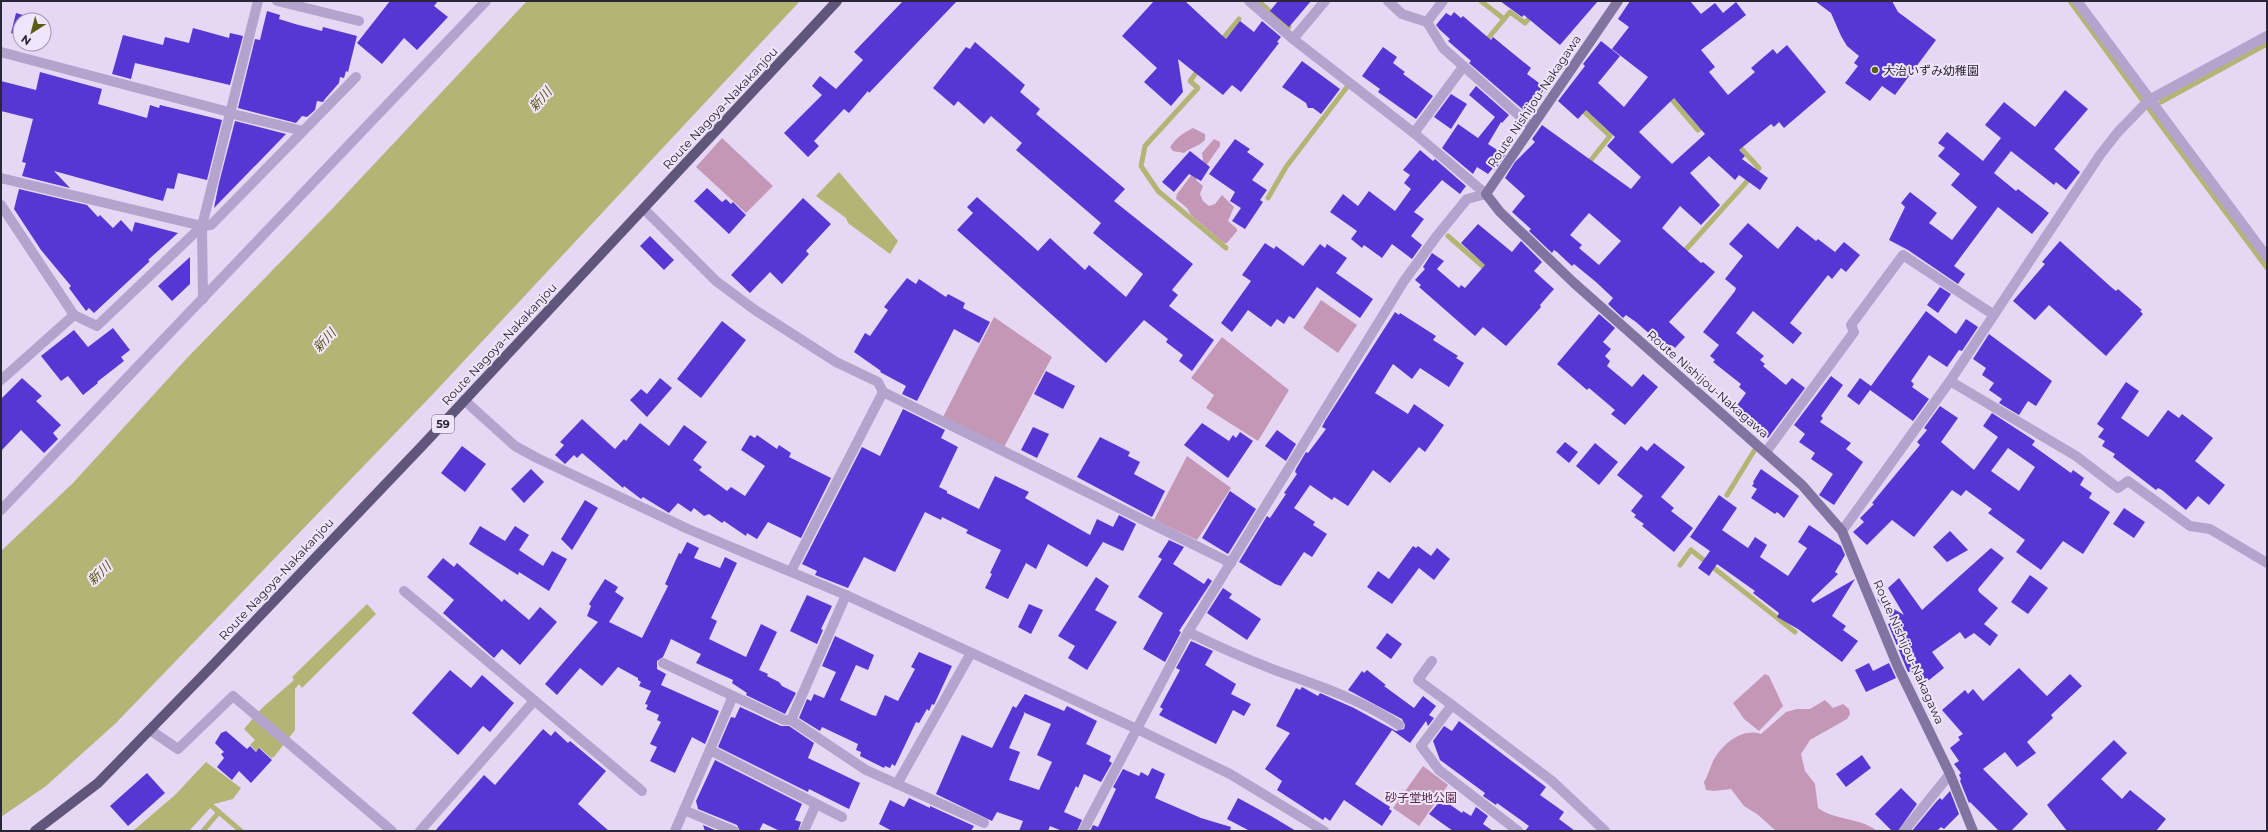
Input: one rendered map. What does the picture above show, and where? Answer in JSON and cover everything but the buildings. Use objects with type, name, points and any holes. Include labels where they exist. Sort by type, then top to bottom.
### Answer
[{"type":"main road","name":"Route Nagoya-Nakakanjou","points":[[35,831],[98,783],[150,730],[644,209],[837,1]]},
{"type":"main road","name":"Route Nishijou-Nakagawa","points":[[1618,1],[1486,194],[1500,212],[1574,283],[1802,485],[1842,531],[1898,667],[1950,774],[1973,831]]},
{"type":"street","points":[[203,299],[202,226],[229,112],[258,1]]},
{"type":"street","points":[[276,1],[359,21]]},
{"type":"street","points":[[1,510],[486,1]]},
{"type":"street","points":[[1249,1],[1293,39],[1414,133],[1486,194]]},
{"type":"street","points":[[1293,39],[1325,1]]},
{"type":"street","points":[[1388,1],[1402,14],[1427,22],[1443,48],[1532,127]]},
{"type":"street","points":[[1427,22],[1443,1]]},
{"type":"street","points":[[2077,1],[2267,257]]},
{"type":"street","points":[[1842,531],[1950,381],[2100,155],[2118,132],[2150,100],[2267,36]]},
{"type":"street","points":[[1,52],[304,131]]},
{"type":"street","points":[[1414,133],[1463,67]]},
{"type":"street","points":[[1,178],[202,226],[211,225],[356,76]]},
{"type":"street","points":[[1083,831],[1188,632],[1232,563],[1404,281],[1467,199],[1486,194]]},
{"type":"street","points":[[1,205],[74,315],[97,326],[202,226]]},
{"type":"street","points":[[644,209],[716,281],[755,310],[836,362],[878,382],[883,392],[1232,563]]},
{"type":"street","points":[[1766,452],[1854,332],[1851,325],[1903,255],[1994,316]]},
{"type":"street","points":[[2,378],[74,315]]},
{"type":"street","points":[[1950,381],[2076,456],[2118,488],[2128,481],[2190,526],[2210,529],[2267,563]]},
{"type":"street","points":[[791,571],[883,392]]},
{"type":"street","points":[[464,400],[515,446],[537,458],[688,529],[846,595],[1137,729],[1230,774],[1324,831]]},
{"type":"street","points":[[404,591],[642,791]]},
{"type":"street","points":[[791,720],[846,595]]},
{"type":"street","points":[[1188,632],[1215,646],[1335,691],[1381,713],[1399,725]]},
{"type":"street","points":[[897,784],[971,653]]},
{"type":"street","points":[[1432,662],[1418,680],[1452,704],[1552,781],[1599,829]]},
{"type":"street","points":[[663,663],[784,720],[791,720],[866,770],[984,824]]},
{"type":"street","points":[[150,730],[178,749],[233,696],[392,831]]},
{"type":"street","points":[[675,831],[733,696]]},
{"type":"street","points":[[420,831],[534,701]]},
{"type":"street","points":[[1452,704],[1421,746],[1439,770],[1518,831]]},
{"type":"street","points":[[710,750],[842,817]]},
{"type":"street","points":[[1904,831],[1950,774]]},
{"type":"street","points":[[804,831],[816,804]]},
{"type":"street","points":[[684,810],[734,831]]},
{"type":"green space","points":[[1193,128],[1205,134],[1205,140],[1184,153],[1173,151],[1170,147],[1175,141]]},
{"type":"green space","points":[[722,138],[773,186],[746,213],[696,167]]},
{"type":"green space","points":[[1214,139],[1220,142],[1220,146],[1196,180],[1203,186],[1200,194],[1203,201],[1209,206],[1215,204],[1222,195],[1234,207],[1228,221],[1237,229],[1237,231],[1227,243],[1224,243],[1191,215],[1187,208],[1176,199],[1177,194],[1203,160],[1202,153]]},
{"type":"green space","points":[[1321,300],[1357,325],[1338,353],[1303,328]]},
{"type":"green space","points":[[994,317],[1052,357],[1003,449],[943,417]]},
{"type":"green space","points":[[1222,337],[1289,390],[1258,441],[1206,408],[1214,395],[1191,378]]},
{"type":"green space","points":[[1187,456],[1231,488],[1197,540],[1154,520]]},
{"type":"green space","points":[[1765,674],[1769,676],[1783,706],[1759,731],[1744,719],[1733,703]]},
{"type":"green space","points":[[1825,700],[1833,708],[1843,704],[1849,709],[1850,714],[1847,719],[1810,740],[1801,754],[1805,771],[1815,784],[1818,808],[1832,815],[1863,823],[1877,831],[1776,831],[1757,814],[1744,806],[1731,789],[1714,791],[1706,790],[1704,782],[1713,762],[1720,751],[1730,741],[1742,734],[1761,734],[1786,712],[1797,709],[1810,709]]},
{"type":"green space","name":"砂子堂地公園","points":[[1423,766],[1448,785],[1419,826],[1393,808]]},
{"type":"water","name":"新川","points":[[527,1],[800,1],[433,394],[116,723],[46,786],[1,817],[1,551],[73,483],[188,357],[332,209]]},
{"type":"water","points":[[839,172],[898,241],[890,254],[848,223],[846,218],[816,196]]},
{"type":"water","points":[[367,604],[376,614],[302,688],[299,684],[295,689],[295,730],[274,757],[271,758],[260,748],[256,751],[250,745],[255,740],[244,729],[262,708],[294,680],[292,677]]},
{"type":"water","points":[[206,762],[241,788],[233,799],[214,804],[189,831],[133,831],[175,795]]},
{"type":"waterway","points":[[1258,1],[1289,27]]},
{"type":"waterway","points":[[1481,1],[1504,19]]},
{"type":"waterway","points":[[2070,1],[2143,101]]},
{"type":"waterway","points":[[1485,42],[1510,12],[1525,23],[1532,15]]},
{"type":"waterway","points":[[1220,42],[1239,19]]},
{"type":"waterway","points":[[2161,102],[2267,44]]},
{"type":"waterway","points":[[1199,69],[1190,81],[1198,88],[1145,146],[1141,166],[1158,191],[1226,248]]},
{"type":"waterway","points":[[1268,198],[1286,167],[1347,87]]},
{"type":"waterway","points":[[1668,95],[1698,130],[1704,126]]},
{"type":"waterway","points":[[1580,108],[1610,136],[1587,165]]},
{"type":"waterway","points":[[2149,109],[2267,268]]},
{"type":"waterway","points":[[1682,254],[1759,168],[1737,144]]},
{"type":"waterway","points":[[1448,236],[1488,271]]},
{"type":"waterway","points":[[1727,495],[1754,451]]},
{"type":"waterway","points":[[1680,565],[1691,550],[1795,632]]},
{"type":"waterway","points":[[207,802],[241,831]]},
{"type":"waterway","points":[[203,831],[219,812]]},
{"type":"place","name":"大治いずみ幼稚園","points":[[1875,70]]}]
